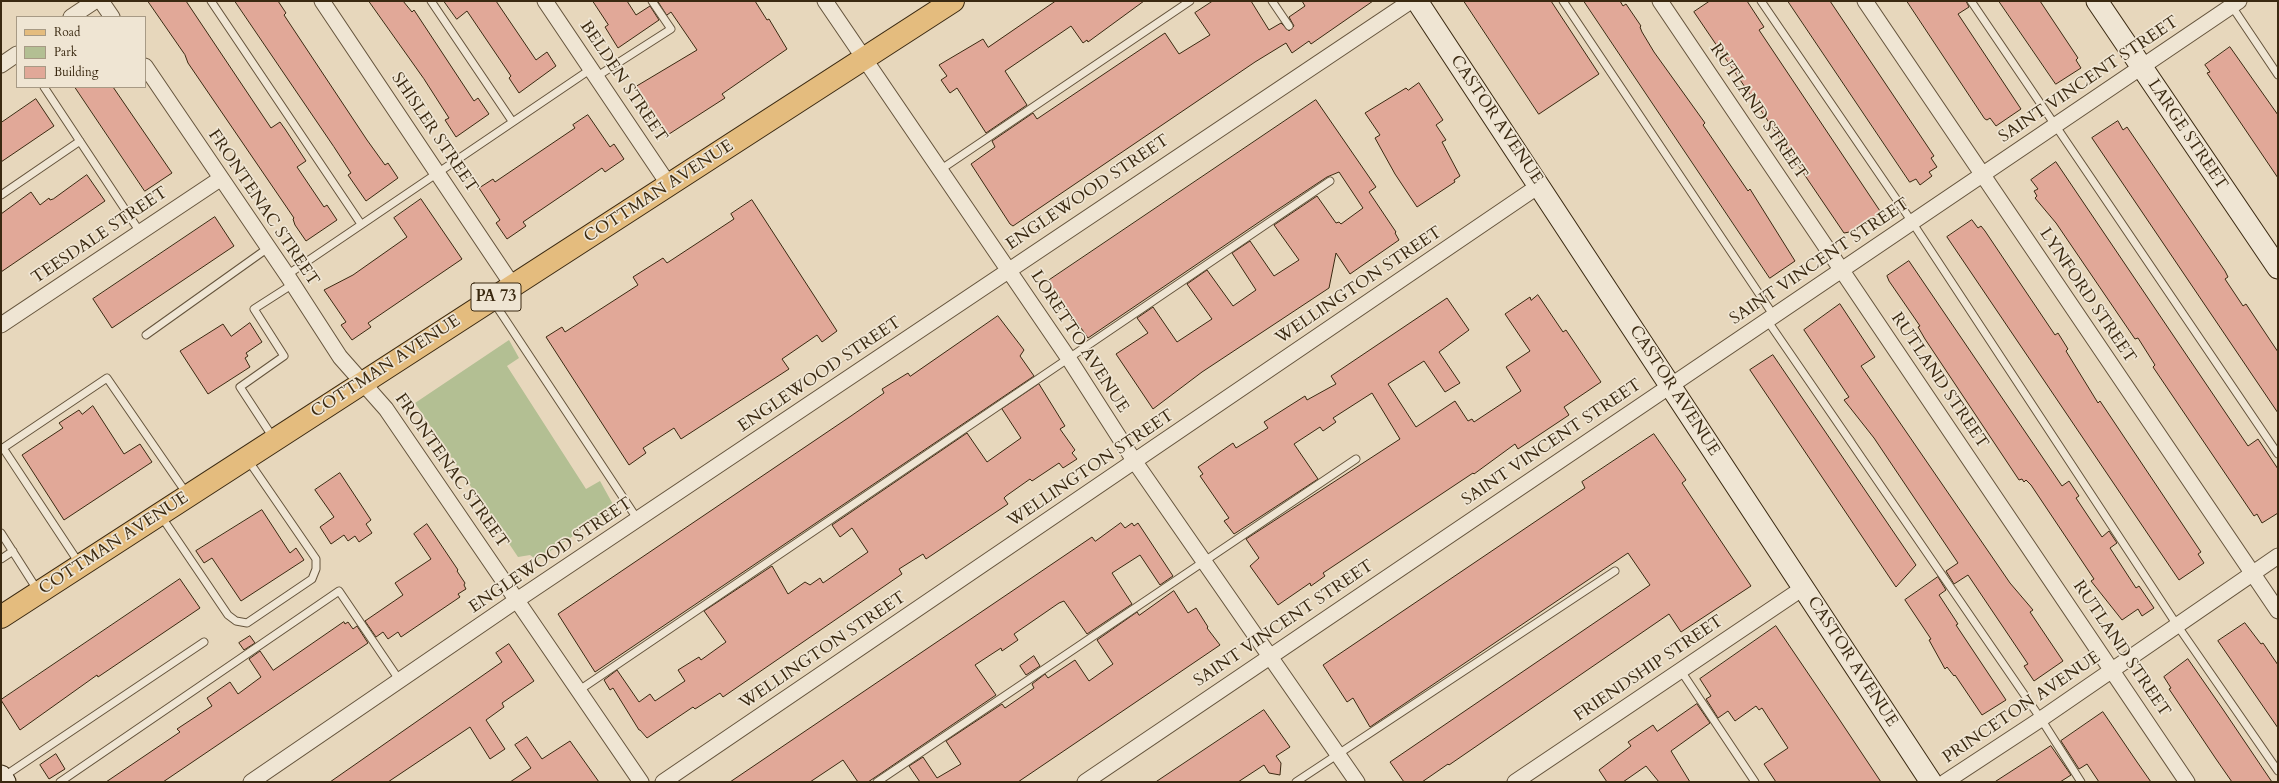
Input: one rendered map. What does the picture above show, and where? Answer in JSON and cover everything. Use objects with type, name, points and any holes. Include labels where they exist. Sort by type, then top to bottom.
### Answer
[{"type":"main road","name":"CASTOR AVENUE","points":[[1416,1],[1540,186],[1931,782]]},
{"type":"main road","name":"LARGE STREET","points":[[2097,1],[2278,268]]},
{"type":"main road","name":"COTTMAN AVENUE","points":[[1,617],[274,439],[669,185],[864,58],[944,3]]},
{"type":"street","points":[[72,16],[95,1]]},
{"type":"street","points":[[101,1],[111,16]]},
{"type":"street","name":"SHISLER STREET","points":[[322,1],[513,286]]},
{"type":"street","name":"BELDEN STREET","points":[[546,1],[669,185]]},
{"type":"street","name":"LORETTO AVENUE","points":[[825,1],[1069,359],[1135,462],[1357,782]]},
{"type":"street","name":"ENGLEWOOD STREET","points":[[251,782],[401,681],[517,600],[638,520],[1008,269],[1416,1]]},
{"type":"street","name":"RUTLAND STREET","points":[[1660,1],[2187,782]]},
{"type":"street","name":"LYNFORD STREET","points":[[1865,1],[2278,612]]},
{"type":"street","name":"SAINT VINCENT STREET","points":[[1085,782],[1771,318],[1841,269],[1983,176],[2233,3]]},
{"type":"street","points":[[1,65],[16,55]]},
{"type":"street","name":"FRONTENAC STREET","points":[[146,68],[220,179],[290,280],[340,357],[386,409],[517,600],[577,691],[641,782]]},
{"type":"street","name":"TEESDALE STREET","points":[[1,326],[220,179]]},
{"type":"street","name":"WELLINGTON STREET","points":[[663,782],[1540,186]]},
{"type":"street","name":"PRINCETON AVENUE","points":[[1945,782],[2041,719],[2278,556]]},
{"type":"street","name":"FRIENDSHIP STREET","points":[[1515,782],[1803,588]]},
{"type":"lane","points":[[211,1],[361,224]]},
{"type":"lane","points":[[431,1],[512,121]]},
{"type":"lane","points":[[274,439],[240,387],[284,356],[254,309],[361,224],[438,173],[512,121],[671,29],[652,1]]},
{"type":"lane","points":[[940,170],[1190,1]]},
{"type":"lane","points":[[1272,1],[1289,26]]},
{"type":"lane","points":[[1563,1],[1771,318],[2041,719],[2081,782]]},
{"type":"lane","points":[[1761,1],[1912,222],[2177,625],[2278,771]]},
{"type":"lane","points":[[1971,1],[2278,454]]},
{"type":"lane","points":[[2233,3],[2278,75]]},
{"type":"lane","points":[[45,88],[140,232]]},
{"type":"lane","points":[[1,195],[80,141]]},
{"type":"lane","points":[[577,691],[1330,181]]},
{"type":"lane","points":[[146,336],[268,248]]},
{"type":"lane","points":[[492,300],[638,520]]},
{"type":"lane","points":[[81,565],[3,448],[107,378],[188,496]]},
{"type":"lane","points":[[160,514],[228,615],[236,621],[246,622],[312,579],[316,570],[316,559],[247,458]]},
{"type":"lane","points":[[877,782],[1356,459]]},
{"type":"lane","points":[[1,533],[39,592]]},
{"type":"lane","points":[[1,559],[13,551]]},
{"type":"lane","points":[[1296,782],[1616,571]]},
{"type":"lane","points":[[60,782],[339,591],[401,681]]},
{"type":"lane","points":[[2,779],[204,642]]},
{"type":"lane","points":[[1681,670],[1755,782]]},
{"type":"green space","points":[[509,340],[519,358],[507,366],[586,489],[600,481],[615,508],[537,560],[530,555],[518,557],[415,403]]},
{"type":"building","points":[[148,1],[186,1],[271,128],[280,122],[285,129],[306,161],[297,167],[324,207],[327,205],[337,220],[306,241],[295,225],[294,218],[188,63],[185,55]]},
{"type":"building","points":[[235,1],[278,1],[286,13],[284,15],[367,140],[385,165],[388,163],[398,178],[366,201],[348,175],[351,173],[334,147]]},
{"type":"building","points":[[369,1],[403,1],[412,12],[414,10],[474,101],[478,98],[489,114],[456,137],[445,120],[449,118],[424,79]]},
{"type":"building","points":[[444,1],[496,1],[536,60],[547,52],[556,66],[519,93],[509,78],[511,76],[467,11],[457,19]]},
{"type":"building","points":[[593,1],[627,1],[636,15],[650,6],[659,20],[618,48],[605,27],[608,25]]},
{"type":"building","points":[[658,1],[755,1],[767,20],[769,19],[787,49],[722,94],[725,98],[666,136],[635,87],[697,50],[671,12],[667,15]]},
{"type":"building","points":[[1056,1],[1144,1],[1088,42],[1087,40],[1083,43],[1071,26],[1005,71],[1027,105],[986,133],[957,88],[950,93],[941,80],[947,76],[939,65],[983,39],[988,47]]},
{"type":"building","points":[[1213,1],[1251,1],[1269,30],[1281,23],[1289,31],[1294,26],[1289,17],[1305,6],[1302,1],[1373,1],[1311,44],[1309,41],[1292,53],[1286,43],[1255,62],[1013,226],[1010,224],[971,164],[995,147],[992,141],[1033,113],[1037,119],[1165,33],[1179,54],[1210,35],[1195,13]]},
{"type":"building","points":[[1464,1],[1551,1],[1599,74],[1539,114]]},
{"type":"building","points":[[1584,1],[1620,1],[1623,6],[1626,4],[1641,26],[1642,32],[1654,52],[1705,123],[1703,125],[1748,191],[1750,189],[1795,261],[1770,278]]},
{"type":"building","points":[[1710,1],[1747,1],[1764,27],[1759,30],[1880,211],[1880,214],[1855,231],[1844,233],[1694,12]]},
{"type":"building","points":[[1788,1],[1830,1],[1934,156],[1931,158],[1937,167],[1929,172],[1932,176],[1920,185],[1916,179],[1910,182]]},
{"type":"building","points":[[1907,1],[1966,1],[1969,7],[1958,14],[2021,109],[1996,126],[1990,118],[1987,120],[1985,119]]},
{"type":"building","points":[[1999,1],[2040,1],[2078,58],[2076,60],[2081,68],[2056,84]]},
{"type":"building","points":[[2230,47],[2278,115],[2278,178],[2207,73],[2210,72],[2205,65]]},
{"type":"building","points":[[1419,83],[1443,120],[1436,125],[1446,140],[1442,142],[1460,176],[1454,180],[1455,182],[1417,207],[1395,174],[1375,138],[1380,135],[1365,113],[1406,88],[1408,90]]},
{"type":"building","points":[[76,88],[114,88],[172,173],[145,191]]},
{"type":"building","points":[[36,99],[54,126],[1,162],[1,123]]},
{"type":"building","points":[[1316,100],[1376,187],[1369,192],[1396,232],[1395,233],[1399,240],[1350,274],[1336,253],[1329,288],[1202,372],[1153,409],[1116,354],[1148,333],[1137,318],[1153,307],[1177,342],[1212,319],[1187,284],[1207,270],[1233,306],[1256,290],[1232,253],[1250,241],[1274,276],[1299,260],[1274,225],[1317,196],[1336,223],[1339,222],[1341,224],[1363,208],[1339,172],[1327,177],[1268,216],[1088,338],[1048,281]]},
{"type":"building","points":[[588,115],[610,147],[614,144],[624,159],[605,172],[602,168],[523,222],[526,226],[507,239],[496,223],[500,220],[479,188],[493,179],[495,182],[575,128],[573,125]]},
{"type":"building","points":[[2118,121],[2123,130],[2127,127],[2225,271],[2228,277],[2225,279],[2243,306],[2246,304],[2278,352],[2278,413],[2092,138]]},
{"type":"building","points":[[2056,162],[2248,446],[2258,439],[2278,469],[2278,513],[2262,523],[2257,514],[2254,516],[2153,367],[2155,365],[2138,338],[2135,339],[2056,223],[2035,198],[2037,196],[2034,191],[2038,189],[2031,180]]},
{"type":"building","points":[[87,175],[105,201],[1,272],[1,214],[31,192],[40,205],[49,198],[50,200],[53,199]]},
{"type":"building","points":[[421,199],[462,259],[368,323],[371,327],[352,340],[341,325],[346,322],[324,290],[353,275],[407,237],[394,218]]},
{"type":"building","points":[[752,200],[837,331],[822,342],[817,335],[782,359],[789,369],[681,439],[674,428],[643,448],[646,453],[629,465],[546,337],[562,327],[565,332],[638,285],[633,277],[663,258],[667,263],[734,219],[731,214]]},
{"type":"building","points":[[215,217],[234,246],[112,328],[93,299]]},
{"type":"building","points":[[1972,220],[1978,228],[1981,226],[1985,231],[2055,335],[2058,333],[2068,349],[2066,351],[2098,403],[2100,401],[2201,552],[2198,554],[2204,563],[2179,580],[1947,237]]},
{"type":"building","points":[[1909,261],[2062,486],[2069,481],[2079,496],[2076,498],[2102,537],[2109,531],[2117,543],[2110,548],[2136,588],[2139,586],[2154,608],[2142,616],[2138,609],[2122,620],[2091,581],[2094,579],[2031,485],[2026,480],[2024,482],[2022,479],[2019,480],[1925,339],[1918,327],[1920,326],[1889,281],[1887,276]]},
{"type":"building","points":[[1538,295],[1563,332],[1566,330],[1601,382],[1564,407],[1569,415],[1518,449],[1515,444],[1474,474],[1473,473],[1323,573],[1325,576],[1311,586],[1310,583],[1278,605],[1250,566],[1259,558],[1246,539],[1400,439],[1372,393],[1333,418],[1336,422],[1323,431],[1320,427],[1294,444],[1318,479],[1234,534],[1224,521],[1229,518],[1200,476],[1203,474],[1198,467],[1233,443],[1236,448],[1268,428],[1264,422],[1305,396],[1307,400],[1336,384],[1331,376],[1447,298],[1469,330],[1439,352],[1460,383],[1445,392],[1424,361],[1388,384],[1416,427],[1455,401],[1468,421],[1472,419],[1474,422],[1521,391],[1506,367],[1530,351],[1505,314],[1530,297],[1531,300]]},
{"type":"building","points":[[1840,304],[1875,357],[1861,366],[2010,583],[2033,610],[2030,612],[2063,661],[2034,681],[2024,666],[2028,664],[1968,575],[1954,584],[1946,571],[1958,563],[1874,438],[1844,400],[1849,397],[1804,330]]},
{"type":"building","points":[[998,316],[1024,350],[1020,356],[1034,376],[595,672],[558,614],[851,416],[884,393],[882,389],[908,373],[910,376]]},
{"type":"building","points":[[250,323],[262,342],[246,353],[248,356],[245,358],[250,367],[208,394],[180,351],[223,324],[231,336]]},
{"type":"building","points":[[1773,355],[1916,565],[1896,587],[1750,370]]},
{"type":"building","points":[[1039,384],[1065,426],[1060,429],[1075,450],[1072,453],[1077,459],[1063,468],[1059,463],[1032,481],[1030,479],[1004,498],[1008,504],[926,559],[923,554],[899,569],[902,574],[723,697],[720,693],[695,709],[693,707],[647,738],[639,730],[613,688],[610,690],[604,680],[617,670],[639,702],[650,694],[655,701],[685,681],[678,670],[699,657],[701,660],[726,642],[704,611],[772,566],[788,594],[805,582],[810,585],[820,578],[823,583],[868,552],[852,528],[840,537],[832,525],[967,433],[987,462],[1021,438],[1002,409]]},
{"type":"building","points":[[93,406],[124,454],[140,444],[152,462],[64,520],[22,455],[63,428],[59,423],[79,410],[82,414]]},
{"type":"building","points":[[1654,434],[1686,480],[1682,483],[1751,586],[1681,632],[1669,614],[1449,765],[1448,764],[1422,782],[1404,782],[1390,762],[1650,585],[1628,553],[1370,727],[1353,698],[1347,702],[1323,665],[1585,488],[1582,482]]},
{"type":"building","points":[[340,473],[371,520],[366,524],[372,533],[359,542],[355,536],[348,541],[344,535],[331,544],[320,527],[334,517],[315,490]]},
{"type":"building","points":[[262,510],[290,553],[296,548],[304,560],[241,601],[212,558],[204,563],[196,551]]},
{"type":"building","points":[[1121,523],[1125,528],[1132,523],[1134,526],[1138,523],[1173,576],[1160,585],[1140,555],[1112,573],[1132,604],[1087,634],[1064,601],[1059,603],[1014,634],[1018,640],[1002,651],[1001,648],[975,665],[996,695],[868,782],[858,782],[843,760],[810,782],[730,782],[1092,537],[1095,541]]},
{"type":"building","points":[[427,524],[458,570],[457,571],[465,583],[464,585],[466,589],[458,594],[460,597],[401,637],[398,632],[388,639],[383,632],[376,637],[365,621],[403,595],[395,583],[431,559],[414,534]]},
{"type":"building","points":[[1938,577],[1946,590],[1939,595],[1958,624],[1956,625],[2006,700],[1982,715],[1955,675],[1954,676],[1947,667],[1945,669],[1929,640],[1931,639],[1905,600]]},
{"type":"building","points":[[180,579],[200,608],[98,677],[97,675],[20,730],[1,700]]},
{"type":"building","points":[[1174,591],[1188,613],[1196,608],[1208,627],[1207,628],[1220,645],[1018,782],[920,782],[909,766],[923,757],[937,778],[961,764],[946,741],[1002,704],[1005,708],[1034,688],[1032,684],[1045,674],[1048,678],[1075,660],[1089,681],[1113,664],[1097,640],[1137,612],[1139,615]]},
{"type":"building","points":[[344,622],[345,624],[348,622],[353,629],[357,626],[368,643],[163,782],[106,782],[180,732],[177,729],[212,706],[207,698],[230,682],[238,694],[261,677],[249,659],[260,651],[273,670]]},
{"type":"building","points":[[2245,623],[2261,644],[2263,643],[2278,665],[2278,728],[2218,641]]},
{"type":"building","points":[[1776,626],[1881,782],[1776,782],[1764,764],[1788,748],[1762,708],[1759,710],[1756,706],[1735,721],[1728,711],[1718,718],[1706,699],[1711,696],[1700,679]]},
{"type":"building","points":[[250,636],[255,643],[244,650],[239,643]]},
{"type":"building","points":[[509,644],[534,681],[502,703],[504,707],[486,720],[505,749],[490,759],[470,727],[388,782],[330,782],[502,662],[496,653]]},
{"type":"building","points":[[1034,656],[1040,666],[1026,675],[1020,666]]},
{"type":"building","points":[[2188,659],[2272,782],[2232,782],[2216,759],[2169,689],[2171,688],[2164,677]]},
{"type":"building","points":[[1697,704],[1710,723],[1671,751],[1690,782],[1659,782],[1646,766],[1623,782],[1607,782],[1599,770],[1631,746],[1628,742],[1653,725],[1657,731]]},
{"type":"building","points":[[1264,710],[1290,747],[1276,756],[1281,763],[1280,775],[1269,773],[1264,765],[1238,782],[1156,782]]},
{"type":"building","points":[[2103,712],[2151,782],[2099,782],[2087,764],[2079,769],[2061,741]]},
{"type":"building","points":[[527,737],[542,759],[570,741],[599,782],[510,782],[531,768],[515,745]]},
{"type":"building","points":[[2051,746],[2071,775],[2060,782],[1995,782]]},
{"type":"building","points":[[56,754],[65,769],[49,779],[40,765]]}]
